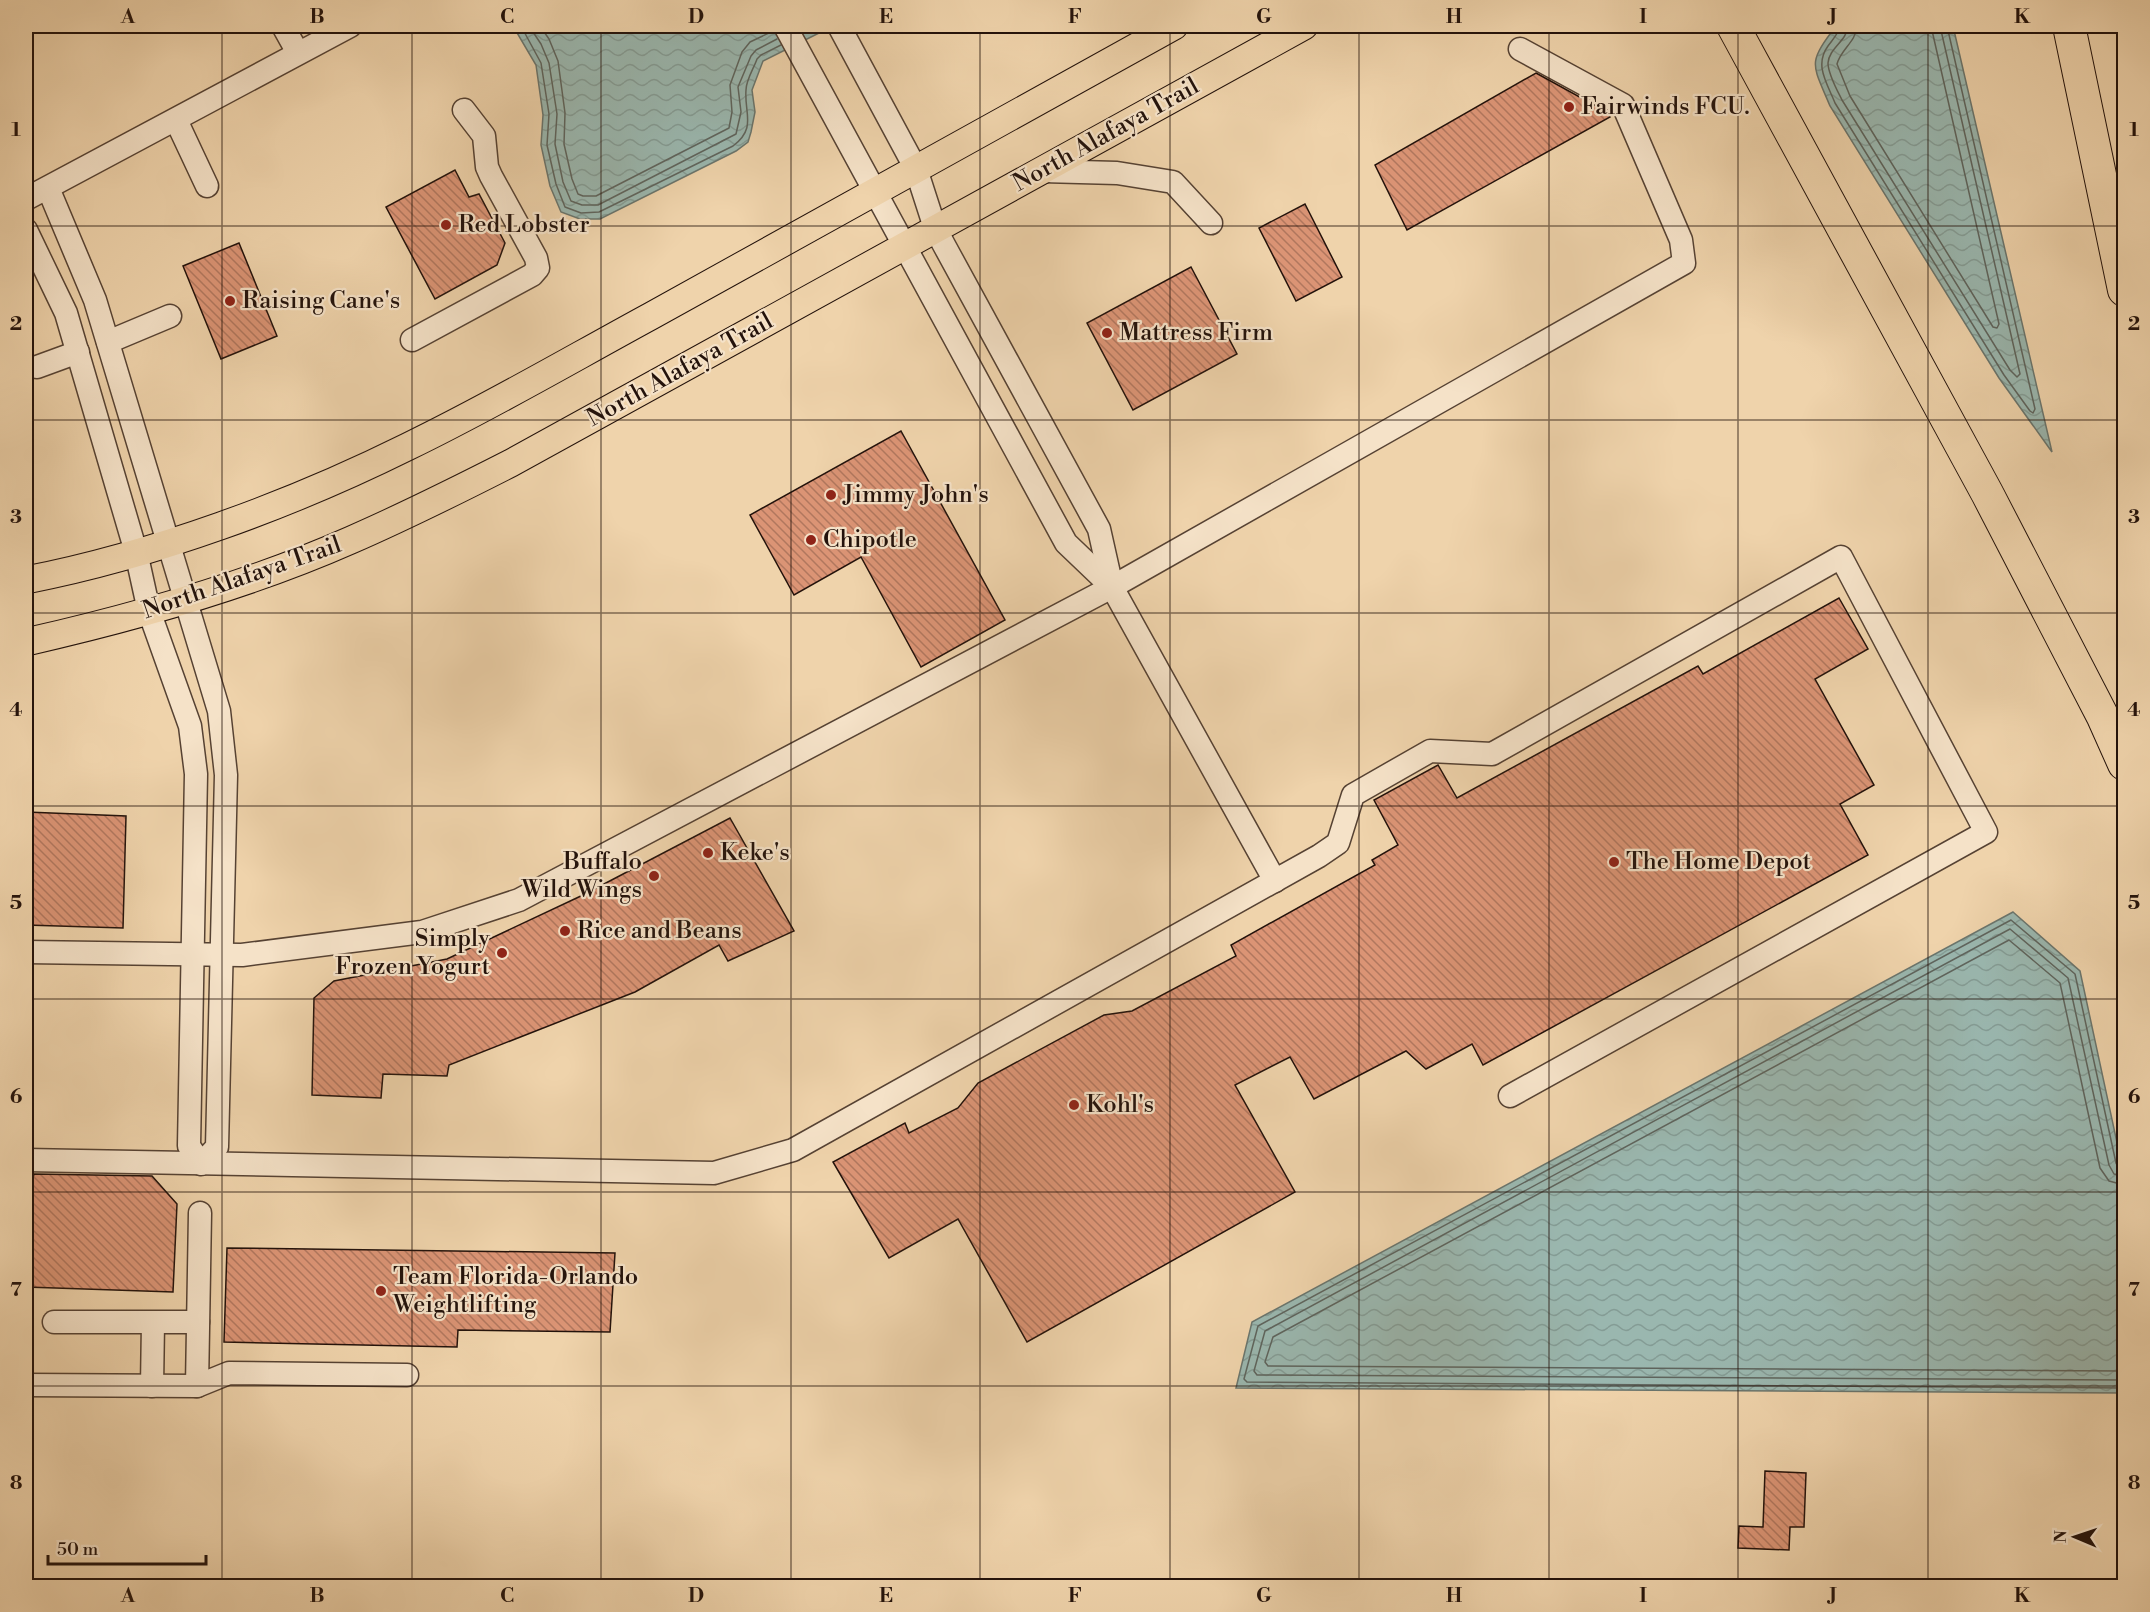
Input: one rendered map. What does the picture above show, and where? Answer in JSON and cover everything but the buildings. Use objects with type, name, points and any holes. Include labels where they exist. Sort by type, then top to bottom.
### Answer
[{"type":"highway","points":[[2069,26],[2124,290]]},
{"type":"highway","points":[[1734,28],[1987,493],[2103,717],[2124,764]]},
{"type":"main road","points":[[26,580],[54,575],[136,552],[253,514],[407,447],[876,193],[1174,26]]},
{"type":"main road","name":"North Alafaya Trail","points":[[26,642],[149,611],[263,574],[349,541],[427,506],[522,457],[1304,26]]},
{"type":"street","points":[[282,26],[298,53]]},
{"type":"street","points":[[26,199],[350,26]]},
{"type":"street","points":[[785,26],[1066,543],[1112,587]]},
{"type":"street","points":[[838,26],[916,169],[935,228],[1099,529],[1112,587],[1275,881]]},
{"type":"street","points":[[26,951],[242,955],[422,932],[519,900],[1112,587],[1684,263],[1681,240],[1623,105],[1520,49]]},
{"type":"street","points":[[411,340],[532,275],[538,268],[536,258],[491,176],[484,136],[464,110]]},
{"type":"street","points":[[176,120],[207,186]]},
{"type":"street","points":[[1042,171],[1117,173],[1173,182],[1211,223]]},
{"type":"street","points":[[48,188],[95,300],[219,711],[225,764],[217,1147],[201,1164]]},
{"type":"street","points":[[26,230],[66,313],[136,552],[149,611],[190,726],[196,774],[189,1146],[201,1164]]},
{"type":"street","points":[[108,342],[170,316]]},
{"type":"street","points":[[37,367],[78,352]]},
{"type":"street","points":[[26,1160],[714,1173],[793,1150],[1275,881],[1338,843],[1353,795],[1430,751],[1492,754],[1841,557],[1986,832],[1510,1096]]},
{"type":"street","points":[[197,1386],[200,1213]]},
{"type":"street","points":[[54,1322],[198,1322]]},
{"type":"street","points":[[152,1386],[153,1323]]},
{"type":"street","points":[[26,1385],[197,1386],[229,1373],[407,1375]]},
{"type":"water","points":[[513,26],[833,26],[763,61],[752,90],[755,112],[748,142],[736,151],[600,219],[580,219],[561,212],[550,186],[541,145],[543,115],[536,65]]},
{"type":"water","points":[[1836,26],[1953,26],[2052,452],[1999,378],[1830,106],[1819,81],[1815,64],[1820,48]]},
{"type":"water","points":[[2013,912],[2080,971],[2124,1175],[2124,1393],[1236,1388],[1252,1322]]},
{"type":"place","name":"Fairwinds FCU.","points":[[1569,107]]},
{"type":"place","name":"Red Lobster","points":[[446,225]]},
{"type":"place","name":"Raising Cane's","points":[[230,301]]},
{"type":"place","name":"Mattress Firm","points":[[1107,333]]},
{"type":"place","name":"Jimmy John's","points":[[831,495]]},
{"type":"place","name":"Chipotle","points":[[811,540]]},
{"type":"place","name":"Keke's","points":[[708,853]]},
{"type":"place","name":"The Home Depot","points":[[1614,862]]},
{"type":"place","name":"Buffalo Wild Wings","points":[[654,876]]},
{"type":"place","name":"Rice and Beans","points":[[565,931]]},
{"type":"place","name":"Simply Frozen Yogurt","points":[[502,953]]},
{"type":"place","name":"Kohl's","points":[[1074,1105]]},
{"type":"place","name":"Team Florida-Orlando Weightlifting","points":[[381,1291]]}]
